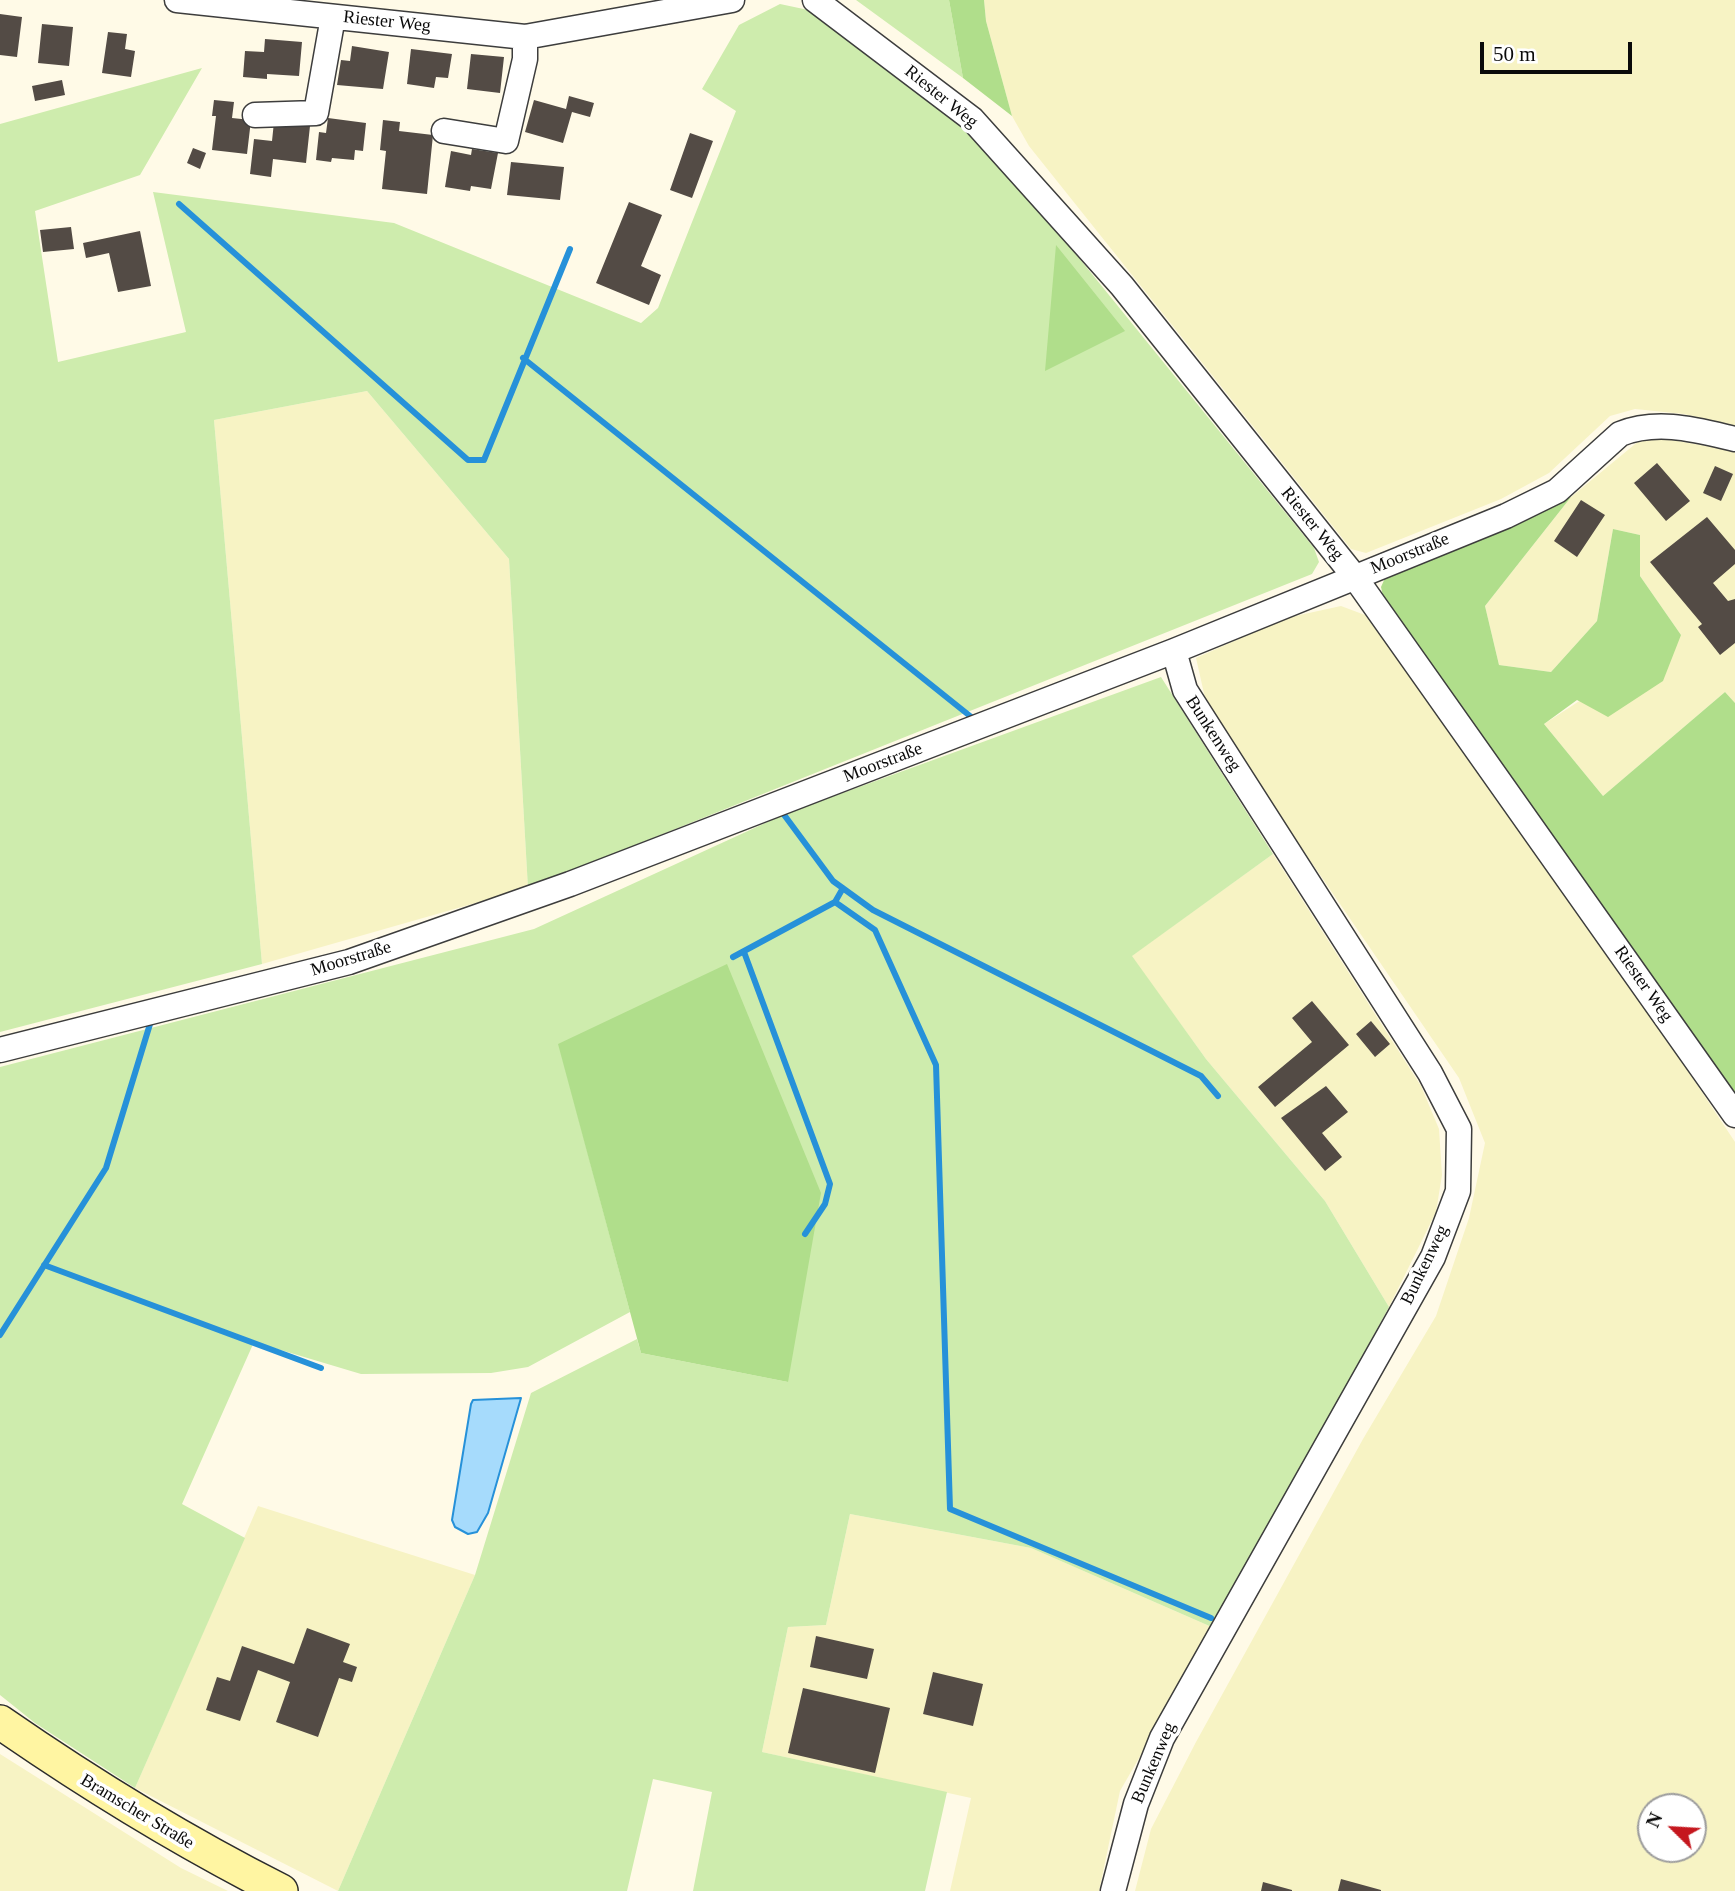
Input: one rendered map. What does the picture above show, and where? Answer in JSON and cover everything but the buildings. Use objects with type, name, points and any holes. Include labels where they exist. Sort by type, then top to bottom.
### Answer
[{"type":"street","name":"Riester Weg","points":[[177,0],[525,37],[732,0]]},
{"type":"street","name":"Riester Weg","points":[[815,0],[972,119],[1122,286],[1354,576],[1735,1115]]},
{"type":"street","name":"Riester Weg","points":[[255,115],[316,113],[333,17]]},
{"type":"street","points":[[444,131],[506,141],[524,59],[525,37]]},
{"type":"street","name":"Moorstraße","points":[[0,1050],[349,962],[570,884],[1174,651],[1541,500],[1571,479],[1620,435],[1631,430],[1659,425],[1735,439]]},
{"type":"street","name":"Bunkenweg","points":[[1113,1891],[1136,1804],[1162,1738],[1433,1258],[1458,1191],[1459,1129],[1430,1073],[1185,690],[1174,651]]},
{"type":"street","name":"Bramscher Straße","points":[[0,1721],[86,1782],[178,1838],[281,1891]]},
{"type":"shaded area","points":[[984,0],[1735,0],[1735,426],[1684,414],[1635,409],[1610,416],[1549,473],[1501,499],[1366,553],[1351,549],[1029,146],[1012,116],[986,21]]},
{"type":"shaded area","points":[[367,391],[509,559],[528,888],[262,964],[214,420]]},
{"type":"shaded area","points":[[1660,438],[1735,451],[1735,703],[1725,692],[1603,796],[1544,724],[1681,635],[1640,576],[1640,535],[1613,529],[1597,621],[1551,672],[1499,665],[1485,606],[1571,497],[1640,440]]},
{"type":"shaded area","points":[[1341,606],[1365,615],[1572,896],[1735,1142],[1735,1891],[1135,1891],[1151,1829],[1196,1742],[1363,1439],[1436,1316],[1469,1218],[1485,1143],[1459,1078],[1208,711],[1196,658],[1286,618]]},
{"type":"shaded area","points":[[1273,854],[1421,1086],[1439,1129],[1442,1175],[1436,1212],[1389,1307],[1325,1201],[1206,1059],[1131,956]]},
{"type":"shaded area","points":[[258,1506],[475,1575],[338,1891],[135,1788]]},
{"type":"shaded area","points":[[850,1514],[1031,1548],[1214,1628],[1120,1791],[1099,1891],[950,1891],[971,1798],[762,1752],[788,1627],[826,1625]]},
{"type":"shaded area","points":[[0,1754],[181,1868],[228,1891],[0,1891]]},
{"type":"green space","points":[[856,0],[949,0],[963,78]]},
{"type":"green space","points":[[949,0],[984,0],[986,21],[1012,116],[963,78]]},
{"type":"green space","points":[[780,4],[813,11],[972,126],[1314,548],[1319,562],[1312,574],[528,888],[509,559],[367,391],[214,420],[262,964],[0,1032],[0,124],[202,68],[140,175],[35,211],[58,362],[186,332],[153,192],[394,223],[641,323],[658,308],[736,111],[702,89],[739,25]]},
{"type":"green space","points":[[1056,245],[1125,331],[1045,371]]},
{"type":"green space","points":[[1571,497],[1485,606],[1499,665],[1551,672],[1597,621],[1613,529],[1640,535],[1640,576],[1681,635],[1663,681],[1608,717],[1577,700],[1544,724],[1603,796],[1725,692],[1735,703],[1735,1099],[1383,596],[1381,587],[1385,578]]},
{"type":"green space","points":[[1161,677],[1273,854],[1132,956],[1206,1059],[1325,1201],[1389,1307],[1214,1628],[1031,1548],[850,1514],[826,1625],[788,1627],[762,1752],[947,1792],[925,1891],[693,1891],[712,1792],[653,1779],[627,1891],[338,1891],[475,1575],[531,1393],[637,1339],[641,1353],[788,1382],[559,1045],[630,1312],[528,1367],[491,1373],[361,1374],[254,1342],[182,1504],[245,1538],[135,1788],[35,1723],[0,1695],[0,1067],[534,929],[785,814]]},
{"type":"green space","points":[[727,964],[821,1193],[788,1382],[641,1353],[558,1044]]},
{"type":"water","points":[[521,1398],[488,1513],[477,1532],[468,1534],[455,1527],[452,1520],[471,1404],[473,1400]]},
{"type":"waterway","points":[[179,204],[468,460],[484,460],[570,249]]},
{"type":"waterway","points":[[523,358],[975,720]]},
{"type":"waterway","points":[[782,812],[833,881],[873,910],[1201,1076],[1218,1096]]},
{"type":"waterway","points":[[843,888],[835,902],[875,930],[936,1065],[950,1509],[1211,1618]]},
{"type":"waterway","points":[[733,957],[835,902]]},
{"type":"waterway","points":[[744,952],[830,1184],[825,1204],[805,1234]]},
{"type":"waterway","points":[[0,1335],[106,1168],[150,1024]]},
{"type":"waterway","points":[[44,1265],[321,1368]]}]
